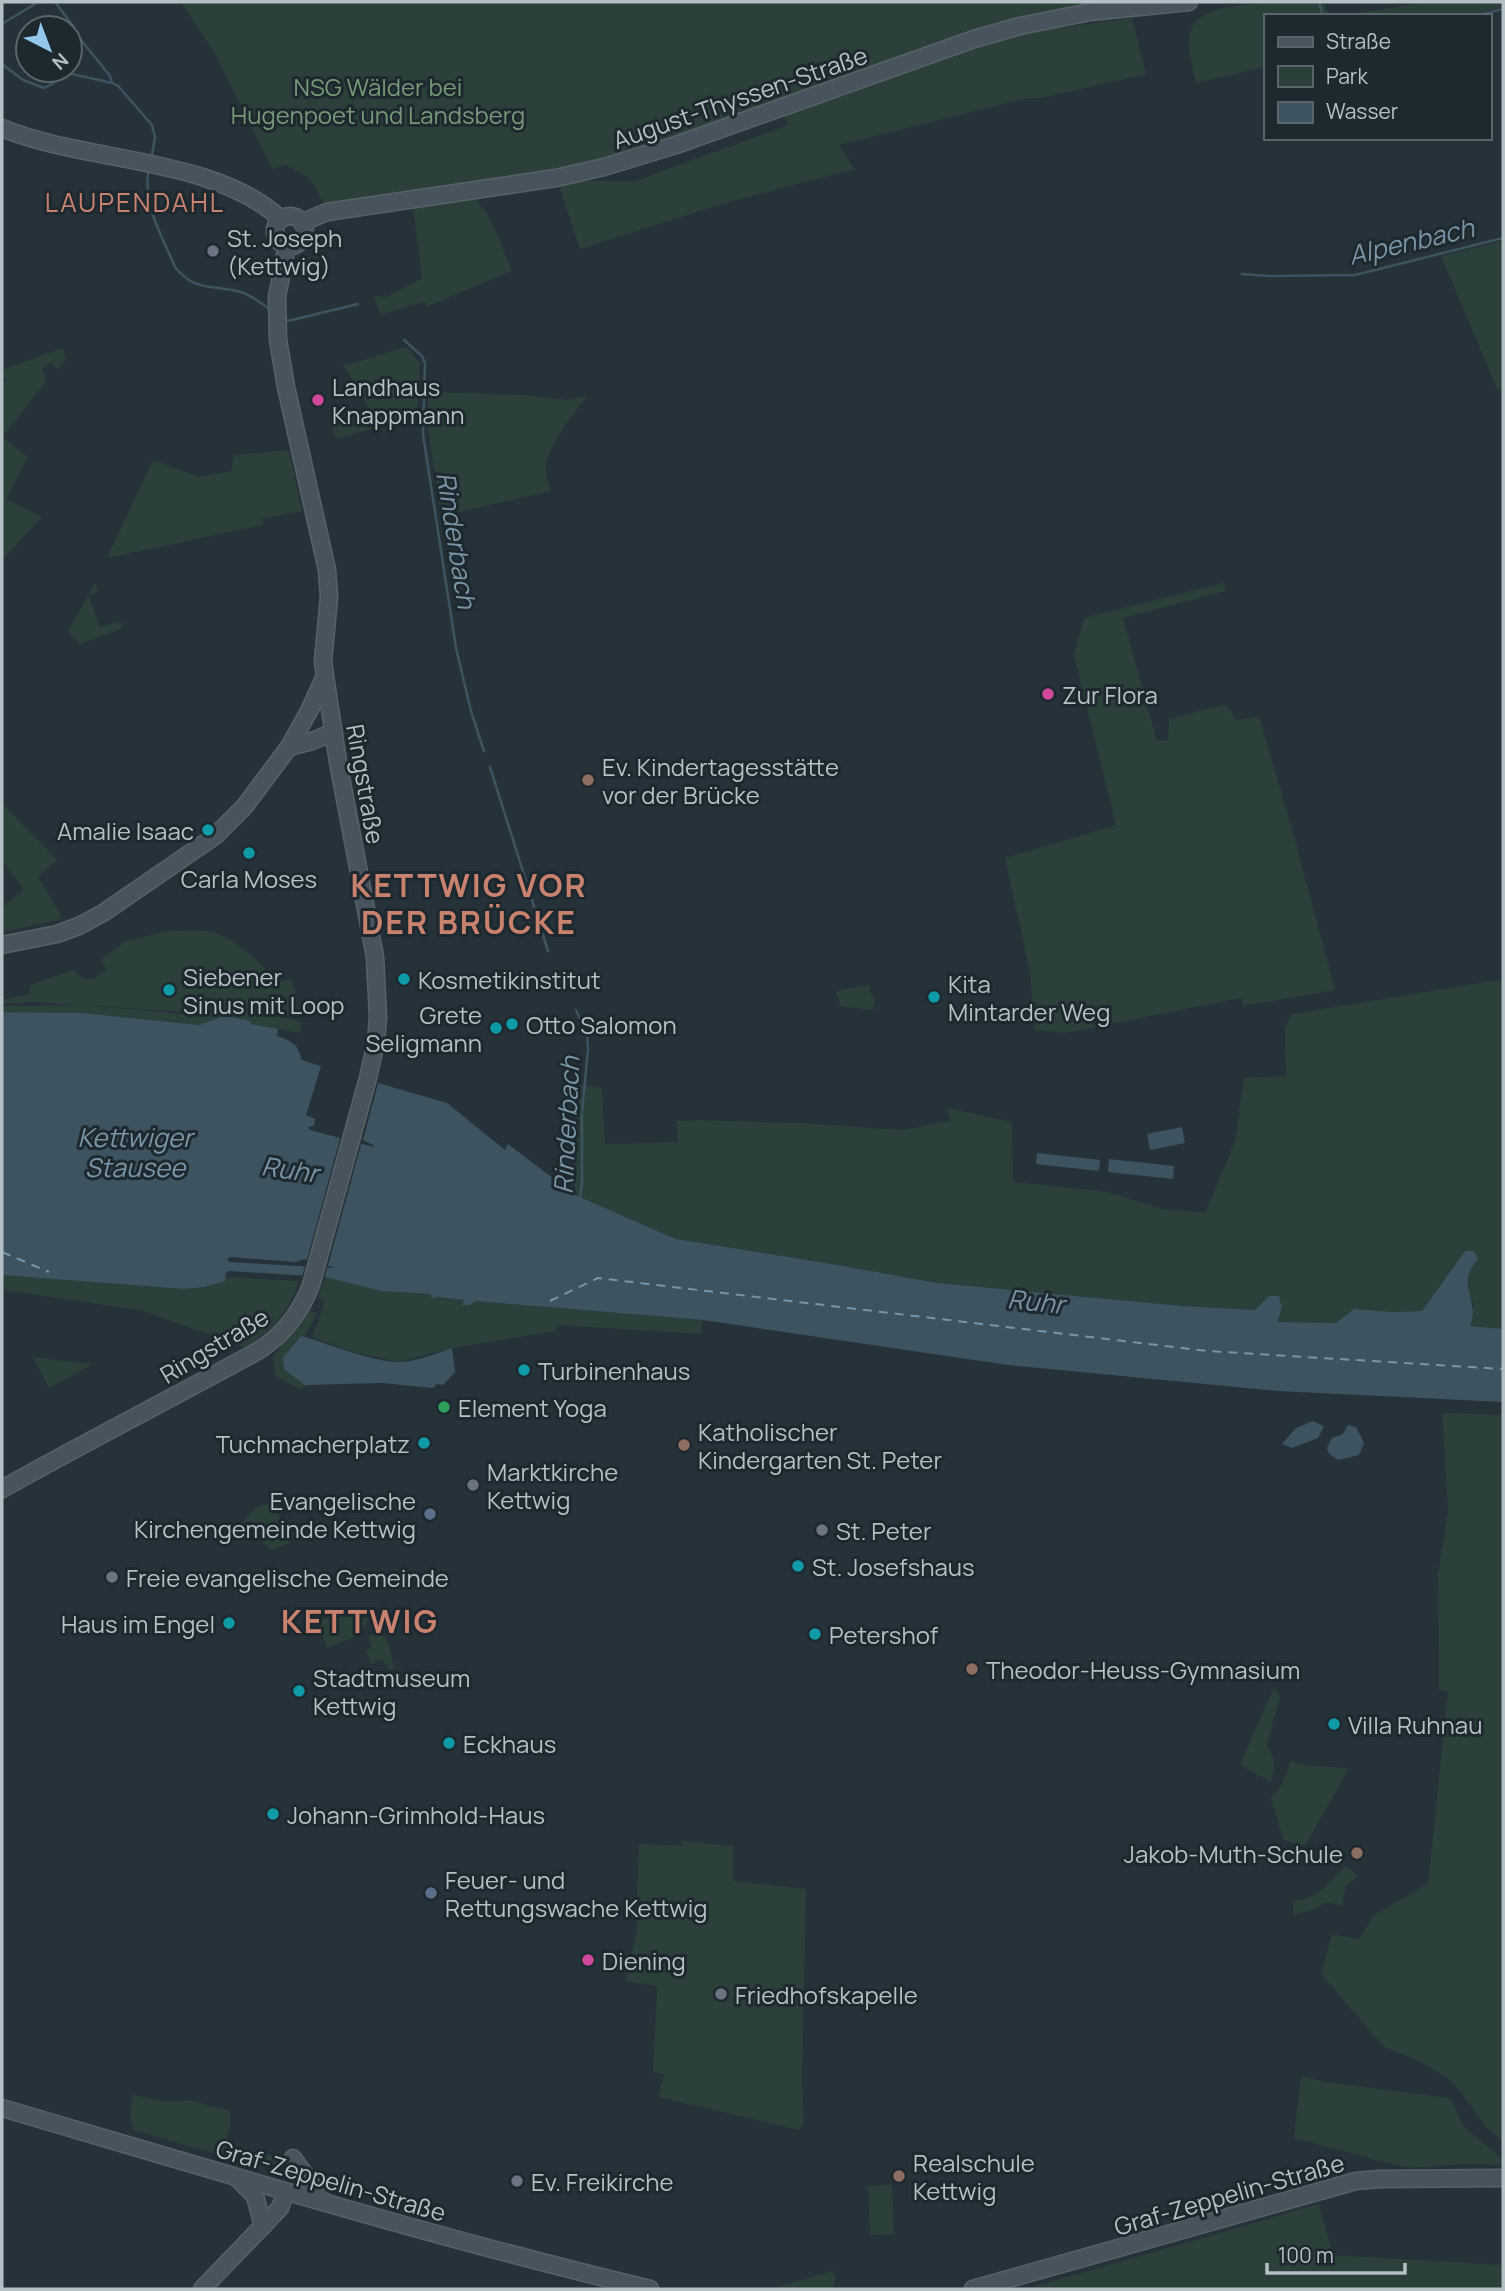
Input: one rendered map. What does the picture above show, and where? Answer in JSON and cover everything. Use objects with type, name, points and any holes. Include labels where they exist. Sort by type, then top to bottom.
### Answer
[{"type":"main road","name":"August-Thyssen-Straße","points":[[303,222],[327,212],[556,178],[604,167],[676,145],[974,39],[1020,26],[1090,12],[1189,2]]},
{"type":"main road","points":[[2,128],[58,145],[198,176],[259,201],[281,219]]},
{"type":"main road","points":[[295,216],[303,222],[303,239],[296,244],[287,245],[279,240],[276,227],[281,219],[295,216]]},
{"type":"main road","name":"Ringstraße","points":[[2,1489],[266,1346],[289,1326],[307,1294],[374,1052],[378,1017],[374,957],[323,661],[329,597],[327,570],[284,377],[276,314],[287,245]]},
{"type":"main road","points":[[2,945],[57,934],[103,913],[187,857],[235,818],[292,743],[325,676]]},
{"type":"main road","points":[[292,743],[312,741],[334,733]]},
{"type":"main road","name":"Graf-Zeppelin-Straße","points":[[2,2108],[286,2192],[650,2289]]},
{"type":"main road","points":[[293,2158],[323,2201]]},
{"type":"main road","points":[[237,2178],[255,2196],[263,2226]]},
{"type":"main road","name":"Graf-Zeppelin-Straße","points":[[973,2289],[1356,2181],[1503,2178]]},
{"type":"main road","points":[[202,2289],[280,2208],[286,2192]]},
{"type":"green space","name":"NSG Wälder bei Hugenpoet und Landsberg","points":[[181,2],[1168,2],[1090,11],[672,140],[555,172],[327,208],[309,178],[286,165],[272,169],[216,55]]},
{"type":"green space","points":[[1324,2],[1328,14],[1264,14],[1264,67],[1196,83],[1190,56],[1191,29],[1196,21],[1205,15],[1241,5]]},
{"type":"green space","points":[[1428,2],[1503,2],[1503,7],[1474,14],[1359,13]]},
{"type":"green space","points":[[1132,18],[1146,74],[1042,98],[1027,98],[839,145],[855,169],[726,203],[580,249],[559,186],[585,181],[635,181],[789,125],[783,116],[950,54],[1034,31]]},
{"type":"green space","points":[[472,197],[491,221],[512,271],[426,307],[425,301],[381,315],[373,296],[386,297],[422,278],[413,206]]},
{"type":"green space","points":[[1503,241],[1503,390],[1498,391],[1441,256]]},
{"type":"green space","points":[[406,347],[420,363],[417,416],[336,439],[331,423],[370,412],[343,366]]},
{"type":"green space","points":[[63,348],[66,359],[57,369],[51,362],[41,369],[46,382],[2,437],[2,383],[7,381],[2,370]]},
{"type":"green space","points":[[428,392],[525,395],[567,400],[588,395],[550,451],[546,469],[551,491],[455,513],[453,506],[440,509],[428,428]]},
{"type":"green space","points":[[2,437],[28,457],[6,499],[42,517],[2,560]]},
{"type":"green space","points":[[289,450],[302,511],[262,519],[263,525],[107,558],[153,460],[199,477],[231,471],[234,455]]},
{"type":"green space","points":[[95,583],[99,591],[89,596],[100,627],[121,621],[123,628],[80,644],[68,631]]},
{"type":"green space","points":[[1224,583],[1226,591],[1123,618],[1157,741],[1168,740],[1169,719],[1222,705],[1227,706],[1236,720],[1259,717],[1335,990],[1243,1006],[1241,998],[1064,1033],[1035,1030],[1030,973],[1005,858],[1116,825],[1074,655],[1084,618]]},
{"type":"green space","points":[[2,803],[57,860],[38,876],[63,919],[2,932],[2,907],[24,890],[2,860]]},
{"type":"green space","points":[[167,931],[206,931],[227,938],[246,951],[278,983],[292,979],[298,1007],[293,1017],[227,1005],[196,1013],[82,1005],[196,1015],[226,1006],[299,1021],[302,1023],[300,1033],[250,1024],[251,1021],[218,1018],[199,1025],[82,1013],[2,1012],[2,1006],[75,1005],[36,1002],[2,1004],[2,1000],[30,994],[30,985],[73,970],[82,978],[93,978],[107,970],[100,960],[126,941]]},
{"type":"green space","points":[[1503,979],[1503,1367],[1476,1327],[1469,1327],[1474,1306],[1468,1291],[1469,1273],[1478,1259],[1465,1251],[1422,1311],[1391,1312],[1336,1323],[1276,1322],[1282,1308],[1269,1296],[1255,1310],[1183,1306],[937,1283],[676,1239],[575,1195],[574,1146],[579,1084],[602,1088],[605,1144],[678,1142],[676,1121],[696,1120],[902,1130],[950,1121],[947,1108],[1012,1122],[1013,1182],[1108,1192],[1162,1209],[1205,1213],[1235,1142],[1244,1078],[1286,1076],[1285,1028],[1292,1014]]},
{"type":"green space","points":[[869,985],[872,997],[875,998],[873,1010],[840,1006],[836,991]]},
{"type":"green space","points":[[2,1275],[184,1289],[205,1287],[225,1281],[225,1277],[299,1281],[279,1319],[245,1347],[140,1310],[2,1290]]},
{"type":"green space","points":[[325,1277],[381,1291],[432,1294],[432,1299],[436,1297],[465,1300],[462,1304],[474,1301],[703,1320],[701,1334],[557,1325],[556,1331],[452,1348],[400,1362],[356,1353],[312,1337],[325,1302],[318,1297]]},
{"type":"green space","points":[[310,1310],[317,1314],[306,1335],[301,1336],[307,1385],[301,1390],[275,1376],[273,1358],[300,1327]]},
{"type":"green space","points":[[33,1357],[93,1364],[49,1388]]},
{"type":"green space","points":[[1442,1413],[1503,1415],[1503,2141],[1486,2127],[1461,2092],[1445,2076],[1417,2060],[1384,2047],[1321,1974],[1332,1934],[1359,1939],[1374,1915],[1428,1884],[1448,1691],[1439,1690],[1438,1574],[1448,1511]]},
{"type":"green space","points":[[272,1501],[291,1542],[272,1550],[242,1524],[253,1510]]},
{"type":"green space","points":[[350,1612],[369,1619],[363,1628],[352,1631],[354,1637],[327,1648],[317,1621]]},
{"type":"green space","points":[[380,1632],[389,1644],[394,1668],[390,1670],[382,1659],[371,1664],[365,1651],[372,1648],[368,1636]]},
{"type":"green space","points":[[1274,1687],[1280,1696],[1267,1745],[1274,1763],[1271,1782],[1240,1765]]},
{"type":"green space","points":[[1291,1761],[1308,1766],[1349,1768],[1305,1846],[1284,1840],[1271,1799],[1282,1784]]},
{"type":"green space","points":[[682,1841],[733,1846],[733,1881],[806,1889],[802,2082],[804,2123],[799,2130],[658,2097],[664,2074],[653,2072],[657,1986],[626,1981],[638,1925],[639,1844],[682,1846]]},
{"type":"green space","points":[[1346,1866],[1358,1876],[1345,1887],[1342,1906],[1327,1902],[1313,1910],[1293,1915],[1293,1901],[1316,1893]]},
{"type":"green space","points":[[1301,2076],[1325,2082],[1450,2098],[1464,2127],[1503,2159],[1503,2165],[1465,2164],[1410,2168],[1294,2138]]},
{"type":"green space","points":[[133,2095],[170,2102],[189,2100],[230,2111],[226,2143],[282,2159],[273,2170],[133,2130],[130,2112]]},
{"type":"green space","points":[[892,2185],[894,2234],[870,2235],[868,2186]]},
{"type":"green space","points":[[1319,2204],[1333,2255],[1503,2265],[1503,2289],[1026,2289]]},
{"type":"green space","points":[[833,2271],[833,2289],[776,2289],[777,2287]]},
{"type":"water","points":[[2,1012],[82,1013],[199,1025],[224,1016],[278,1029],[277,1036],[294,1044],[299,1050],[301,1060],[321,1066],[306,1115],[315,1119],[314,1126],[308,1127],[310,1130],[374,1147],[363,1140],[378,1083],[447,1103],[505,1150],[508,1144],[575,1195],[676,1239],[937,1283],[1183,1306],[1255,1310],[1269,1296],[1279,1296],[1282,1308],[1277,1322],[1336,1323],[1354,1309],[1422,1311],[1465,1251],[1474,1251],[1478,1259],[1468,1281],[1473,1312],[1470,1326],[1503,1329],[1503,1402],[1278,1391],[1008,1365],[703,1320],[475,1301],[470,1305],[462,1305],[464,1300],[437,1297],[432,1299],[431,1294],[381,1291],[325,1277],[229,1271],[225,1281],[184,1289],[2,1275]],"holes":[[[230,1257],[296,1262],[304,1259],[335,1268],[229,1262],[227,1259]]]},
{"type":"water","points":[[1182,1127],[1185,1143],[1150,1150],[1147,1134]]},
{"type":"water","points":[[1037,1153],[1100,1160],[1099,1171],[1036,1164]]},
{"type":"water","points":[[1109,1159],[1174,1166],[1173,1179],[1108,1172]]},
{"type":"water","points":[[301,1336],[361,1355],[398,1362],[418,1359],[452,1348],[455,1372],[443,1385],[437,1384],[433,1388],[382,1383],[305,1385],[284,1369],[283,1358]]},
{"type":"water","points":[[1313,1421],[1324,1426],[1318,1438],[1292,1448],[1282,1444],[1296,1428]]},
{"type":"water","points":[[1348,1425],[1356,1427],[1364,1443],[1359,1455],[1338,1460],[1329,1454],[1327,1448],[1332,1438],[1343,1434]]},
{"type":"pier","points":[[379,1079],[324,1280],[301,1279],[308,1264],[306,1263],[341,1135],[359,1140],[375,1082]]},
{"type":"waterway","points":[[2,24],[38,2]]},
{"type":"waterway","points":[[55,2],[64,14]]},
{"type":"waterway","points":[[1319,2],[1322,14]]},
{"type":"waterway","points":[[1483,14],[1503,9]]},
{"type":"waterway","points":[[84,44],[110,76],[112,83]]},
{"type":"waterway","name":"Rinderbach","points":[[2,64],[23,80],[44,88],[63,72],[118,86],[152,125],[155,137],[152,155]]},
{"type":"waterway","name":"Rinderbach","points":[[148,173],[151,210],[175,267],[182,275],[203,286],[242,292],[272,311]]},
{"type":"waterway","name":"Alpenbach","points":[[1242,274],[1355,275],[1503,238]]},
{"type":"waterway","name":"Rinderbach","points":[[283,319],[288,321],[358,304]]},
{"type":"waterway","name":"Rinderbach","points":[[404,340],[422,356],[425,363],[423,434],[456,648],[484,751]]},
{"type":"waterway","name":"Rinderbach","points":[[490,767],[548,951]]},
{"type":"waterway","name":"Rinderbach","points":[[576,1010],[587,1035],[588,1049],[582,1113],[580,1199]]},
{"type":"ferry route","points":[[2,1252],[49,1272]]},
{"type":"ferry route","points":[[550,1301],[598,1278],[1207,1351],[1503,1369]]},
{"type":"place","name":"St. Joseph (Kettwig)","points":[[213,251]]},
{"type":"place","name":"Landhaus Knappmann","points":[[318,400]]},
{"type":"place","name":"Zur Flora","points":[[1048,694]]},
{"type":"place","name":"Ev. Kindertagesstätte vor der Brücke","points":[[588,780]]},
{"type":"place","name":"Amalie Isaac","points":[[208,830]]},
{"type":"place","name":"Carla Moses","points":[[249,853]]},
{"type":"place","name":"Kosmetikinstitut","points":[[404,979]]},
{"type":"place","name":"Siebener Sinus mit Loop","points":[[169,990]]},
{"type":"place","name":"Kita Mintarder Weg","points":[[934,997]]},
{"type":"place","name":"Otto Salomon","points":[[512,1024]]},
{"type":"place","name":"Grete Seligmann","points":[[496,1028]]},
{"type":"place","name":"Turbinenhaus","points":[[524,1370]]},
{"type":"place","name":"Element Yoga","points":[[444,1407]]},
{"type":"place","name":"Tuchmacherplatz","points":[[424,1443]]},
{"type":"place","name":"Katholischer Kindergarten St. Peter","points":[[684,1445]]},
{"type":"place","name":"Marktkirche Kettwig","points":[[473,1485]]},
{"type":"place","name":"Evangelische Kirchengemeinde Kettwig","points":[[430,1514]]},
{"type":"place","name":"St. Peter","points":[[822,1530]]},
{"type":"place","name":"St. Josefshaus","points":[[798,1566]]},
{"type":"place","name":"Freie evangelische Gemeinde","points":[[112,1577]]},
{"type":"place","name":"Haus im Engel","points":[[229,1623]]},
{"type":"place","name":"Petershof","points":[[815,1634]]},
{"type":"place","name":"Theodor-Heuss-Gymnasium","points":[[972,1669]]},
{"type":"place","name":"Stadtmuseum Kettwig","points":[[299,1691]]},
{"type":"place","name":"Villa Ruhnau","points":[[1334,1724]]},
{"type":"place","name":"Eckhaus","points":[[449,1743]]},
{"type":"place","name":"Johann-Grimhold-Haus","points":[[273,1814]]},
{"type":"place","name":"Jakob-Muth-Schule","points":[[1357,1853]]},
{"type":"place","name":"Feuer- und Rettungswache Kettwig","points":[[431,1893]]},
{"type":"place","name":"Diening","points":[[588,1960]]},
{"type":"place","name":"Friedhofskapelle","points":[[721,1994]]},
{"type":"place","name":"Realschule Kettwig","points":[[899,2176]]},
{"type":"place","name":"Ev. Freikirche","points":[[517,2181]]},
{"type":"district","name":"LAUPENDAHL","points":[[135,202]]},
{"type":"district","name":"KETTWIG VOR DER BRÜCKE","points":[[469,904]]},
{"type":"district","name":"KETTWIG","points":[[360,1621]]},
{"type":"water label","name":"Kettwiger Stausee","points":[[135,1152]]},
{"type":"water label","name":"Ruhr","points":[[290,1169]]},
{"type":"water label","name":"Ruhr","points":[[1036,1301]]}]
